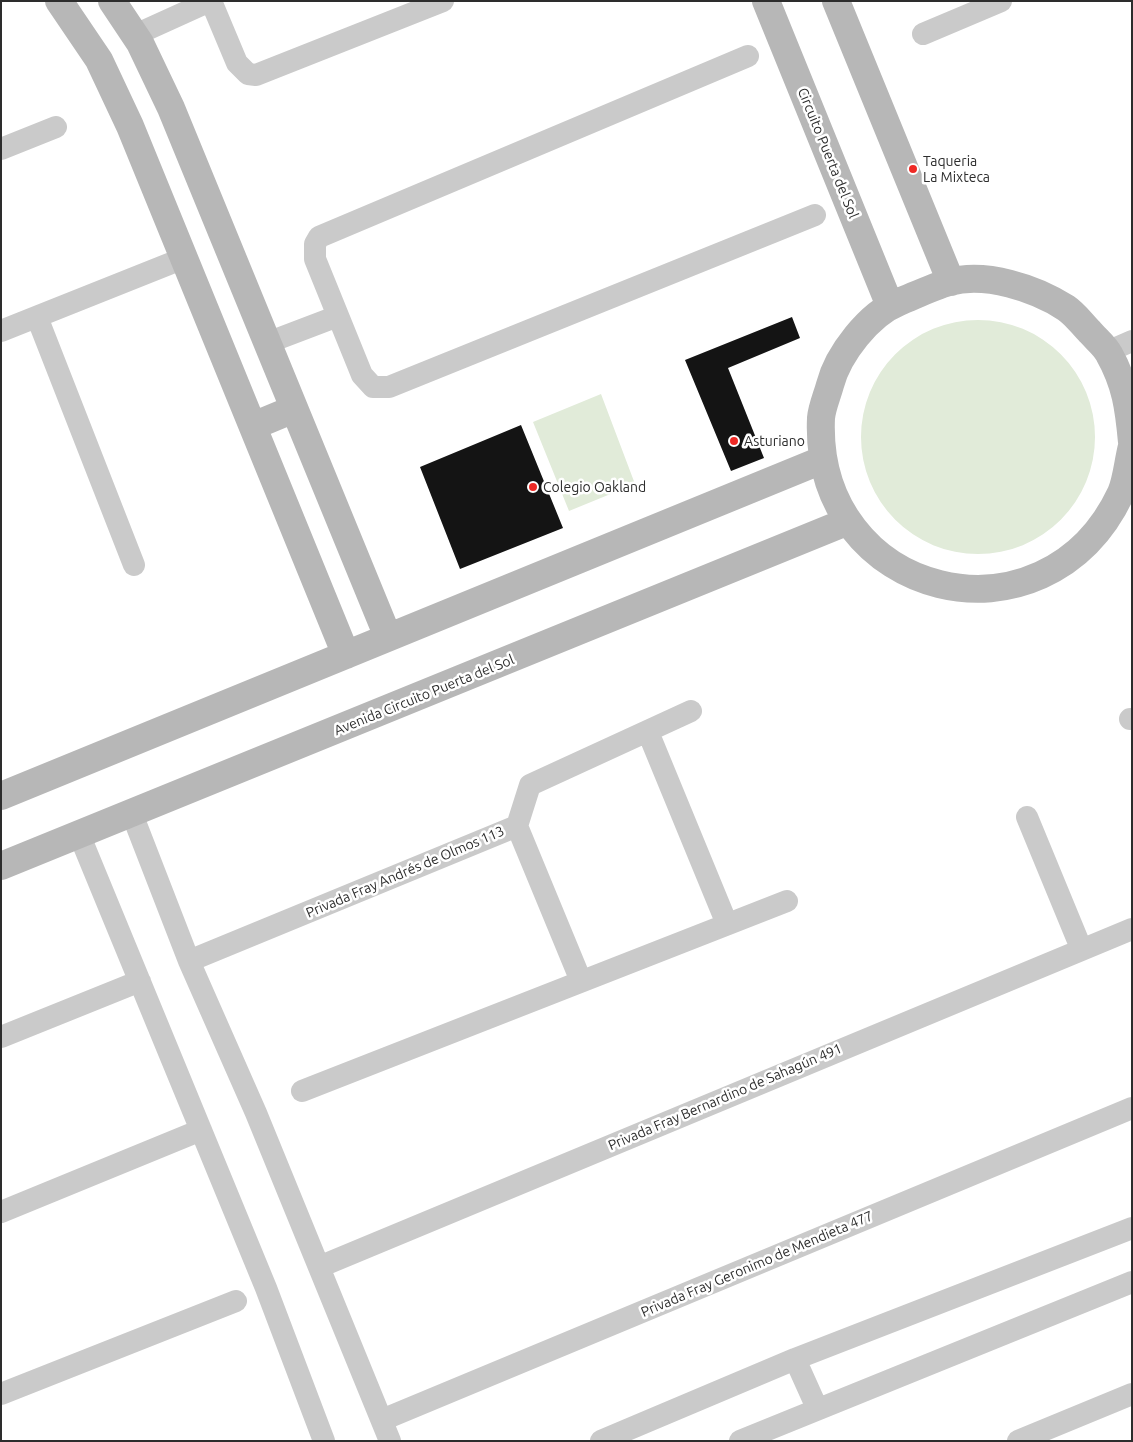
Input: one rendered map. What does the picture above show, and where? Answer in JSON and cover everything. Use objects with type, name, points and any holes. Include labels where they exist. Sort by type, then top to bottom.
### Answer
[{"type":"street","points":[[59,1],[99,60],[130,126],[346,655]]},
{"type":"street","points":[[112,1],[135,35],[171,108],[388,638]]},
{"type":"street","points":[[135,35],[211,1],[237,63],[248,74],[256,75],[443,1]]},
{"type":"street","name":"Circuito Puerta del Sol","points":[[766,1],[890,306]]},
{"type":"street","points":[[836,1],[951,282]]},
{"type":"street","points":[[923,34],[1000,1]]},
{"type":"street","points":[[748,56],[319,237],[315,244],[315,259],[338,316],[367,382],[373,387],[389,387],[815,215]]},
{"type":"street","points":[[1,149],[56,127]]},
{"type":"street","points":[[1,331],[184,258]]},
{"type":"street","points":[[992,280],[1032,290],[1068,309],[1120,346],[1130,396],[1132,444],[1122,491],[1098,533],[1061,565],[1017,584],[969,590],[922,580],[879,557],[846,522],[822,460],[821,416],[833,373],[856,335],[890,306],[951,282],[992,280]]},
{"type":"street","points":[[36,316],[134,565]]},
{"type":"street","points":[[268,343],[338,316]]},
{"type":"street","points":[[252,426],[294,409]]},
{"type":"street","points":[[1,796],[822,460]]},
{"type":"street","name":"Avenida Circuito Puerta del Sol","points":[[1,866],[846,522]]},
{"type":"street","name":"Privada Fray Andrés de Olmos 113","points":[[190,961],[517,826],[530,785],[690,711]]},
{"type":"street","points":[[648,732],[727,924]]},
{"type":"street","points":[[132,814],[190,961],[390,1441]]},
{"type":"street","points":[[1027,817],[1081,948]]},
{"type":"street","points":[[517,826],[582,982]]},
{"type":"street","points":[[79,834],[266,1288],[324,1441]]},
{"type":"street","points":[[302,1091],[787,901]]},
{"type":"street","name":"Privada Fray Bernardino de Sahagún 491","points":[[319,1267],[1081,948],[1132,929]]},
{"type":"street","points":[[1,1037],[140,982]]},
{"type":"street","name":"Privada Fray Geronimo de Mendieta 477","points":[[382,1420],[1132,1108]]},
{"type":"street","points":[[1,1212],[201,1130]]},
{"type":"street","points":[[601,1441],[795,1358],[1132,1228]]},
{"type":"street","points":[[740,1441],[817,1408],[1132,1282]]},
{"type":"street","points":[[1,1394],[236,1301]]},
{"type":"street","points":[[795,1358],[817,1408]]},
{"type":"street","points":[[1018,1441],[1132,1394]]},
{"type":"green space","points":[[967,320],[989,320],[1023,329],[1043,340],[1061,354],[1075,372],[1086,392],[1093,414],[1095,437],[1093,460],[1086,482],[1075,502],[1061,520],[1033,540],[1012,549],[989,554],[967,554],[944,549],[923,540],[904,528],[887,511],[875,492],[866,471],[861,448],[861,426],[866,403],[875,382],[887,363],[904,346],[923,334],[944,325]]},
{"type":"green space","points":[[601,394],[635,484],[569,511],[533,422]]},
{"type":"building","points":[[792,317],[800,338],[728,368],[764,458],[731,471],[685,360]]},
{"type":"building","points":[[521,425],[563,528],[460,569],[420,467]]},
{"type":"place","name":"Taqueria La Mixteca","points":[[913,169]]},
{"type":"place","name":"Asturiano","points":[[734,441]]},
{"type":"place","name":"Colegio Oakland","points":[[533,487]]}]
